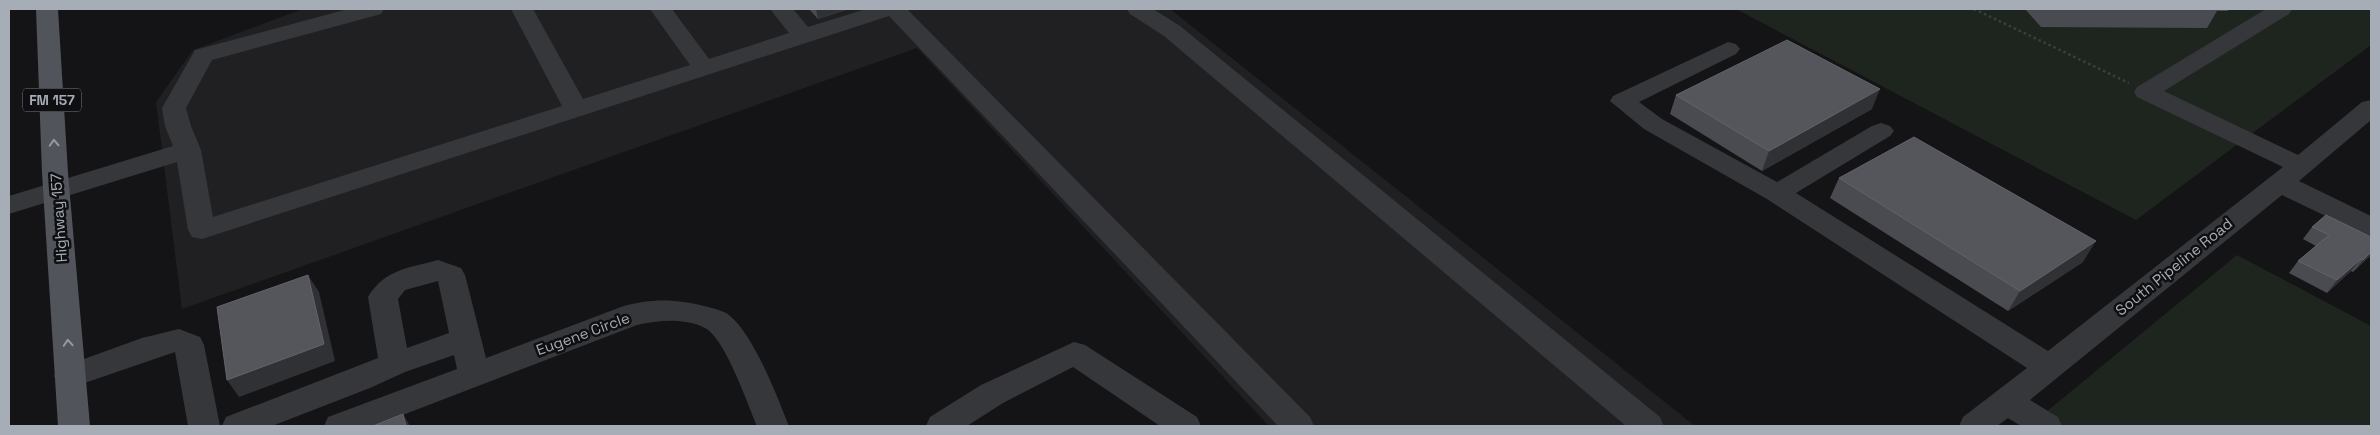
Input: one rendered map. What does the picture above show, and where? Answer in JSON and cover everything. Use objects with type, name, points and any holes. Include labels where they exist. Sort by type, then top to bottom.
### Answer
[{"type":"main road","name":"Highway 157","points":[[47,9],[57,191],[74,426]]},
{"type":"street","points":[[373,9],[203,55],[174,108],[178,126],[188,150],[202,230],[803,36],[901,10],[1298,426]]},
{"type":"street","points":[[522,9],[576,109]]},
{"type":"street","points":[[661,9],[704,68]]},
{"type":"street","points":[[782,9],[803,36]]},
{"type":"street","points":[[1138,9],[1172,31],[1648,426]]},
{"type":"street","points":[[2281,9],[2146,92],[2290,174],[2371,226]]},
{"type":"street","points":[[1728,49],[1622,101],[1653,124],[1777,193],[2049,367]]},
{"type":"street","name":"South Pipeline Road","points":[[1975,426],[2371,107]]},
{"type":"street","points":[[1777,193],[1880,131]]},
{"type":"street","points":[[9,205],[188,150]]},
{"type":"street","points":[[394,364],[383,297],[395,284],[438,270],[450,275],[474,375]]},
{"type":"street","name":"Eugene Circle","points":[[340,426],[632,315],[665,308],[688,312],[718,322],[733,342],[760,393],[773,426]]},
{"type":"street","points":[[238,426],[359,380],[394,364],[466,339]]},
{"type":"street","points":[[70,376],[153,346],[179,340],[189,345],[204,426]]},
{"type":"street","points":[[942,426],[992,394],[1074,353],[1184,426]]},
{"type":"street","points":[[2007,401],[2046,426]]},
{"type":"path","points":[[1974,9],[2146,92]]},
{"type":"shaded area","points":[[303,9],[1170,9],[1695,426],[1269,426],[917,48],[182,309],[156,102],[193,50]]},
{"type":"shaded area","points":[[1736,9],[2371,9],[2371,45],[2136,220]]},
{"type":"shaded area","points":[[2237,255],[2371,326],[2371,426],[2029,426]]},
{"type":"building","points":[[1787,40],[1880,89],[1769,151],[1676,95]]},
{"type":"building","points":[[1914,137],[2096,241],[2020,291],[1839,178]]},
{"type":"building","points":[[2326,215],[2371,237],[2371,252],[2337,280],[2298,261],[2329,235],[2312,227]]},
{"type":"building","points":[[308,275],[324,344],[227,380],[217,307]]},
{"type":"building","points":[[403,414],[406,426],[373,426]]}]
